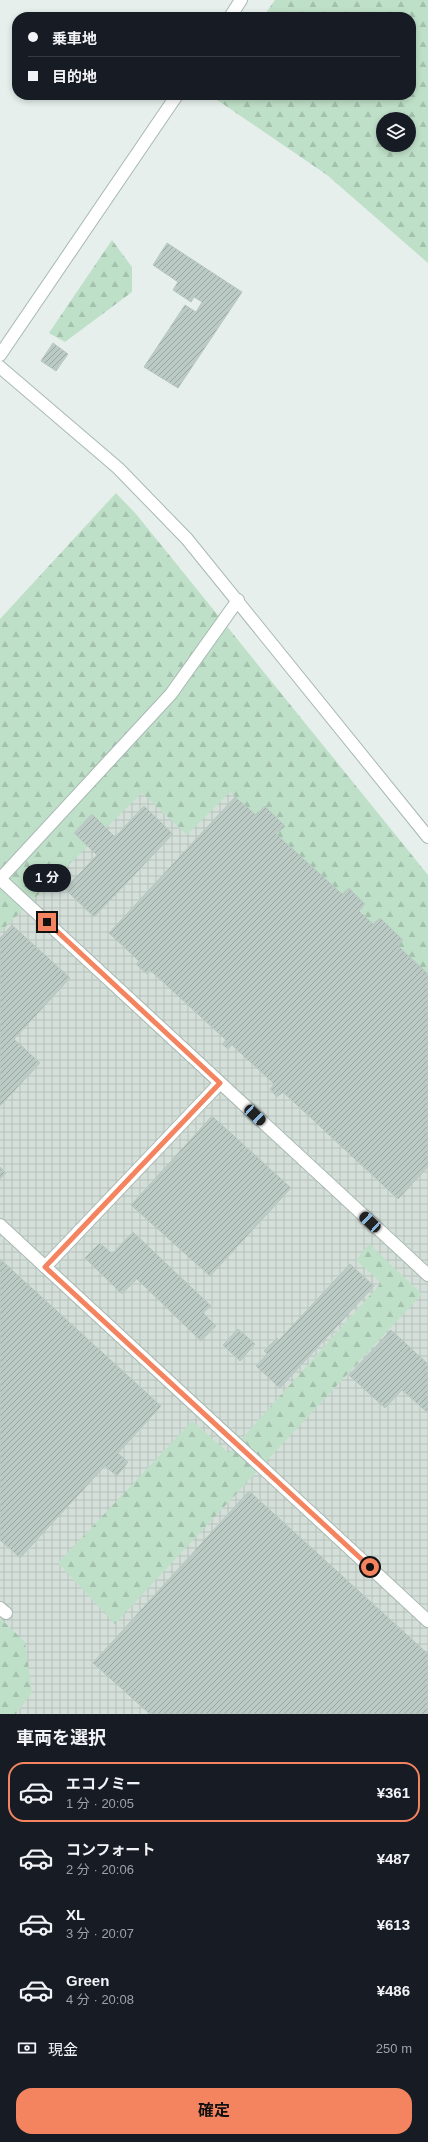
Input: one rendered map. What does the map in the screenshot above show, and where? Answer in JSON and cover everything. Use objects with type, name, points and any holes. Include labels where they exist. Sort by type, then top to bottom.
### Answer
[{"type":"street","points":[[233,12],[241,0]]},
{"type":"street","points":[[0,355],[174,100]]},
{"type":"street","points":[[0,367],[118,468],[187,539],[238,600],[289,666],[428,837]]},
{"type":"street","points":[[238,600],[171,694],[0,879],[428,1275]]},
{"type":"street","points":[[45,1267],[220,1083]]},
{"type":"street","points":[[0,1225],[428,1621]]},
{"type":"shaded area","points":[[0,662],[428,875],[428,1714],[4,1714],[0,1669]]},
{"type":"green space","points":[[275,0],[428,0],[428,263],[327,175],[217,100],[416,100],[416,12],[267,12]]},
{"type":"green space","points":[[112,240],[132,267],[132,292],[65,342],[49,333]]},
{"type":"green space","points":[[116,493],[136,514],[428,875],[428,974],[230,792],[187,835],[142,793],[0,932],[0,619]]},
{"type":"green space","points":[[369,1244],[422,1294],[115,1624],[58,1563],[192,1421],[229,1453],[381,1283],[356,1260]]},
{"type":"green space","points":[[0,1618],[25,1642],[32,1693],[16,1714],[0,1714]]},
{"type":"building","points":[[167,243],[242,292],[178,388],[144,367],[185,305],[196,312],[202,302],[194,297],[191,302],[173,290],[178,282],[153,265]]},
{"type":"building","points":[[53,343],[68,354],[56,371],[41,361]]},
{"type":"building","points":[[235,797],[256,815],[265,806],[285,826],[276,834],[342,894],[349,888],[365,904],[359,911],[373,924],[380,918],[403,940],[398,946],[428,974],[428,1167],[398,1199],[283,1092],[277,1097],[270,1089],[274,1084],[232,1045],[228,1049],[222,1044],[226,1040],[150,970],[147,974],[136,964],[139,961],[109,933]]},
{"type":"building","points":[[144,806],[173,834],[94,917],[65,889],[97,855],[74,833],[92,814],[115,837]]},
{"type":"building","points":[[12,925],[70,978],[14,1039],[40,1063],[0,1106],[0,938]]},
{"type":"building","points":[[212,1116],[291,1188],[210,1276],[131,1205]]},
{"type":"building","points":[[0,1167],[6,1173],[0,1179]]},
{"type":"building","points":[[133,1232],[211,1306],[203,1313],[216,1326],[201,1341],[137,1279],[122,1294],[85,1258],[100,1243],[112,1254]]},
{"type":"building","points":[[0,1259],[161,1406],[118,1453],[128,1462],[117,1476],[105,1466],[20,1558],[0,1540]]},
{"type":"building","points":[[350,1264],[374,1286],[280,1388],[256,1366],[267,1354],[264,1351],[277,1338],[279,1340]]},
{"type":"building","points":[[238,1329],[255,1344],[240,1361],[223,1345]]},
{"type":"building","points":[[391,1330],[428,1364],[428,1413],[402,1390],[385,1408],[349,1375]]},
{"type":"building","points":[[249,1491],[428,1654],[428,1714],[150,1714],[93,1663]]},
{"type":"route","points":[[47,922],[220,1083],[45,1267],[370,1567]]}]
